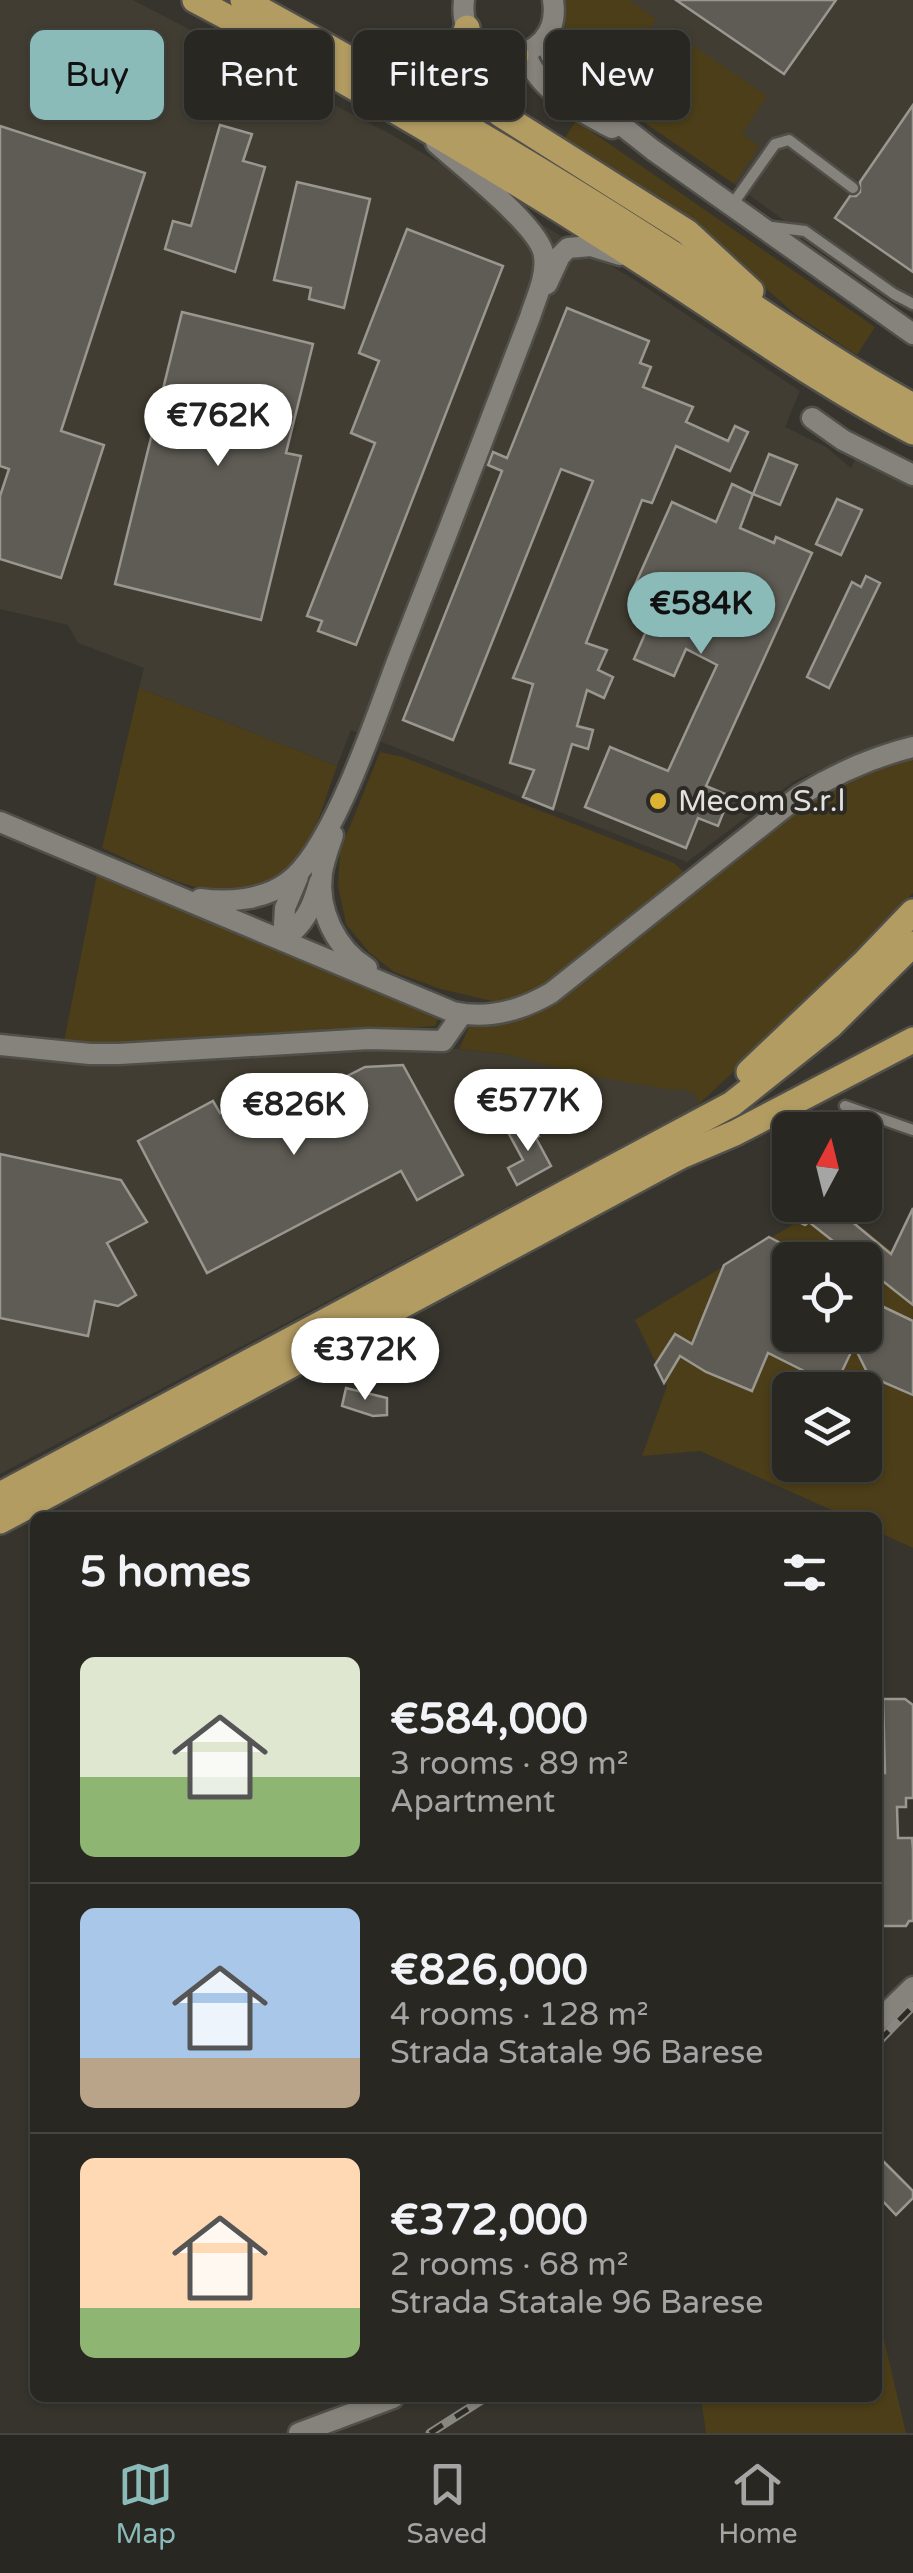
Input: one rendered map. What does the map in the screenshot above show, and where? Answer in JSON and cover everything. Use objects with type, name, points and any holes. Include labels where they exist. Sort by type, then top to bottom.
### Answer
[{"type":"main road","points":[[195,0],[353,88]]},
{"type":"main road","points":[[243,0],[544,172],[802,338],[910,424]]},
{"type":"main road","points":[[338,51],[414,76],[432,76],[456,60],[466,28]]},
{"type":"main road","points":[[411,120],[547,201],[805,368],[910,424]]},
{"type":"main road","points":[[510,120],[688,232],[802,338]]},
{"type":"main road","points":[[674,1147],[714,1103],[913,912]]},
{"type":"main road","points":[[0,1495],[674,1147],[830,1026],[913,944]]},
{"type":"main road","points":[[0,1521],[774,1091],[870,1010],[913,966]]},
{"type":"main road","points":[[674,1147],[736,1133],[913,1040]]},
{"type":"street","points":[[464,0],[466,28]]},
{"type":"street","points":[[549,30],[554,18],[553,0]]},
{"type":"street","points":[[525,52],[545,37]]},
{"type":"street","points":[[525,60],[544,84],[562,98],[653,150]]},
{"type":"street","points":[[283,940],[290,892],[313,870],[339,808],[530,317],[545,267],[541,243],[511,210],[410,120]]},
{"type":"street","points":[[616,120],[912,334]]},
{"type":"street","points":[[530,317],[560,256],[568,248],[591,246],[645,263]]},
{"type":"street","points":[[812,418],[842,440],[913,475]]},
{"type":"street","points":[[0,822],[462,1014],[488,1014],[512,1011],[541,998],[614,944],[702,870],[824,780],[868,760],[913,748]]},
{"type":"street","points":[[174,895],[226,901],[249,898],[275,890],[313,870]]},
{"type":"street","points":[[313,870],[330,926],[342,947],[359,964],[399,989]]},
{"type":"street","points":[[0,1045],[119,1054],[370,1039],[443,1040],[462,1014]]},
{"type":"street","points":[[882,2017],[913,1987]]},
{"type":"street","points":[[299,2433],[381,2402]]},
{"type":"lane","points":[[732,206],[775,144],[789,140],[853,188]]},
{"type":"lane","points":[[760,226],[804,231],[913,304]]},
{"type":"lane","points":[[845,1106],[913,1130]]},
{"type":"shaded area","points":[[0,0],[133,0],[191,30],[184,30],[184,120],[333,120],[333,104],[353,115],[353,120],[363,120],[394,136],[638,282],[800,391],[785,427],[826,447],[851,468],[858,454],[913,484],[913,736],[889,740],[794,781],[687,862],[351,730],[337,766],[139,688],[144,668],[78,643],[68,625],[0,609]]},
{"type":"shaded area","points":[[556,0],[913,0],[913,314],[734,184],[662,120],[690,120],[690,30],[562,30]]},
{"type":"shaded area","points":[[564,0],[629,0],[656,19],[651,27],[655,30],[563,30]]},
{"type":"shaded area","points":[[690,43],[767,96],[742,134],[759,146],[734,184],[641,120],[690,120]]},
{"type":"shaded area","points":[[576,121],[875,327],[857,355],[796,315],[692,223],[562,142]]},
{"type":"shaded area","points":[[139,688],[337,766],[310,838],[288,868],[265,882],[224,891],[182,883],[102,848]]},
{"type":"shaded area","points":[[380,752],[403,757],[674,863],[684,872],[535,991],[496,1002],[441,989],[394,972],[369,952],[346,924],[338,886],[340,851]]},
{"type":"shaded area","points":[[913,758],[913,893],[845,967],[697,1106],[698,1098],[686,1090],[593,1076],[505,1054],[459,1049],[470,1025],[510,1022],[548,1008],[793,814],[853,778]]},
{"type":"shaded area","points":[[97,874],[438,1019],[435,1026],[64,1042]]},
{"type":"shaded area","points":[[0,1049],[459,1049],[505,1054],[672,1090],[684,1089],[698,1098],[697,1106],[0,1474]]},
{"type":"shaded area","points":[[797,1222],[855,1222],[880,1242],[772,1242],[772,1352],[882,1352],[882,1243],[892,1251],[904,1227],[913,1230],[913,1548],[882,1534],[882,1512],[836,1512],[700,1451],[642,1456],[667,1386],[635,1320]]},
{"type":"shaded area","points":[[882,2331],[906,2433],[706,2433],[702,2402],[882,2402]]},
{"type":"building","points":[[676,0],[836,0],[784,74]]},
{"type":"building","points":[[913,105],[913,272],[835,218],[850,196],[860,192],[860,182]]},
{"type":"building","points":[[220,125],[252,134],[243,161],[265,167],[235,272],[165,249],[173,221],[191,226]]},
{"type":"building","points":[[0,126],[145,173],[61,431],[104,445],[61,578],[0,559],[0,496],[9,469],[0,466]]},
{"type":"building","points":[[297,182],[370,199],[344,308],[309,299],[311,288],[274,280]]},
{"type":"building","points":[[407,229],[503,266],[356,645],[318,631],[322,621],[307,616],[375,443],[351,433],[379,361],[359,353]]},
{"type":"building","points":[[567,308],[649,341],[640,363],[651,367],[643,387],[693,407],[686,422],[728,441],[735,426],[748,432],[730,471],[676,446],[652,503],[642,500],[586,643],[607,650],[598,670],[613,677],[604,698],[587,690],[577,726],[593,730],[588,749],[572,744],[553,809],[523,797],[534,770],[510,763],[533,684],[513,678],[593,481],[561,469],[453,740],[403,720],[502,471],[488,465],[493,452],[507,458]]},
{"type":"building","points":[[182,312],[313,344],[286,453],[301,456],[261,620],[115,584]]},
{"type":"building","points":[[769,454],[797,465],[780,505],[753,494]]},
{"type":"building","points":[[732,484],[753,494],[740,528],[774,543],[776,537],[812,553],[706,786],[730,796],[718,826],[698,818],[686,848],[585,807],[610,747],[668,771],[717,665],[686,649],[674,676],[634,659],[661,597],[635,585],[672,502],[716,522]]},
{"type":"building","points":[[837,499],[862,510],[841,555],[816,544]]},
{"type":"building","points":[[866,576],[880,583],[829,688],[807,677],[852,582],[861,587]]},
{"type":"building","points":[[403,1065],[463,1175],[417,1200],[401,1171],[207,1273],[138,1141],[213,1101],[220,1113],[270,1086],[277,1098],[294,1089],[300,1100],[365,1067]]},
{"type":"building","points":[[531,1122],[551,1166],[517,1185],[508,1168],[523,1160],[509,1134]]},
{"type":"building","points":[[0,1154],[121,1180],[147,1222],[107,1243],[136,1295],[118,1306],[95,1301],[88,1336],[0,1318]]},
{"type":"building","points":[[913,1208],[913,1305],[882,1280],[882,1247],[891,1254]]},
{"type":"building","points":[[809,1222],[852,1222],[876,1242],[834,1242]]},
{"type":"building","points":[[769,1237],[779,1242],[772,1242],[772,1352],[851,1352],[842,1372],[806,1372],[768,1353],[752,1391],[706,1372],[680,1356],[664,1383],[655,1365],[675,1334],[692,1344],[724,1265]]},
{"type":"building","points":[[882,1306],[913,1321],[913,1395],[882,1382],[882,1372],[867,1372],[857,1352],[882,1352]]},
{"type":"building","points":[[346,1388],[387,1398],[387,1415],[373,1416],[342,1406]]},
{"type":"building","points":[[883,1699],[905,1699],[913,1705],[913,1798],[906,1798],[906,1807],[897,1807],[898,1838],[912,1838],[913,1850],[913,1921],[906,1926],[882,1926]]},
{"type":"building","points":[[882,2160],[913,2191],[913,2198],[896,2215],[882,2200]]},
{"type":"railway","points":[[882,2038],[913,2006]]},
{"type":"railway","points":[[430,2433],[479,2402]]},
{"type":"place","name":"Mecom S.r.l","points":[[658,801]]}]
